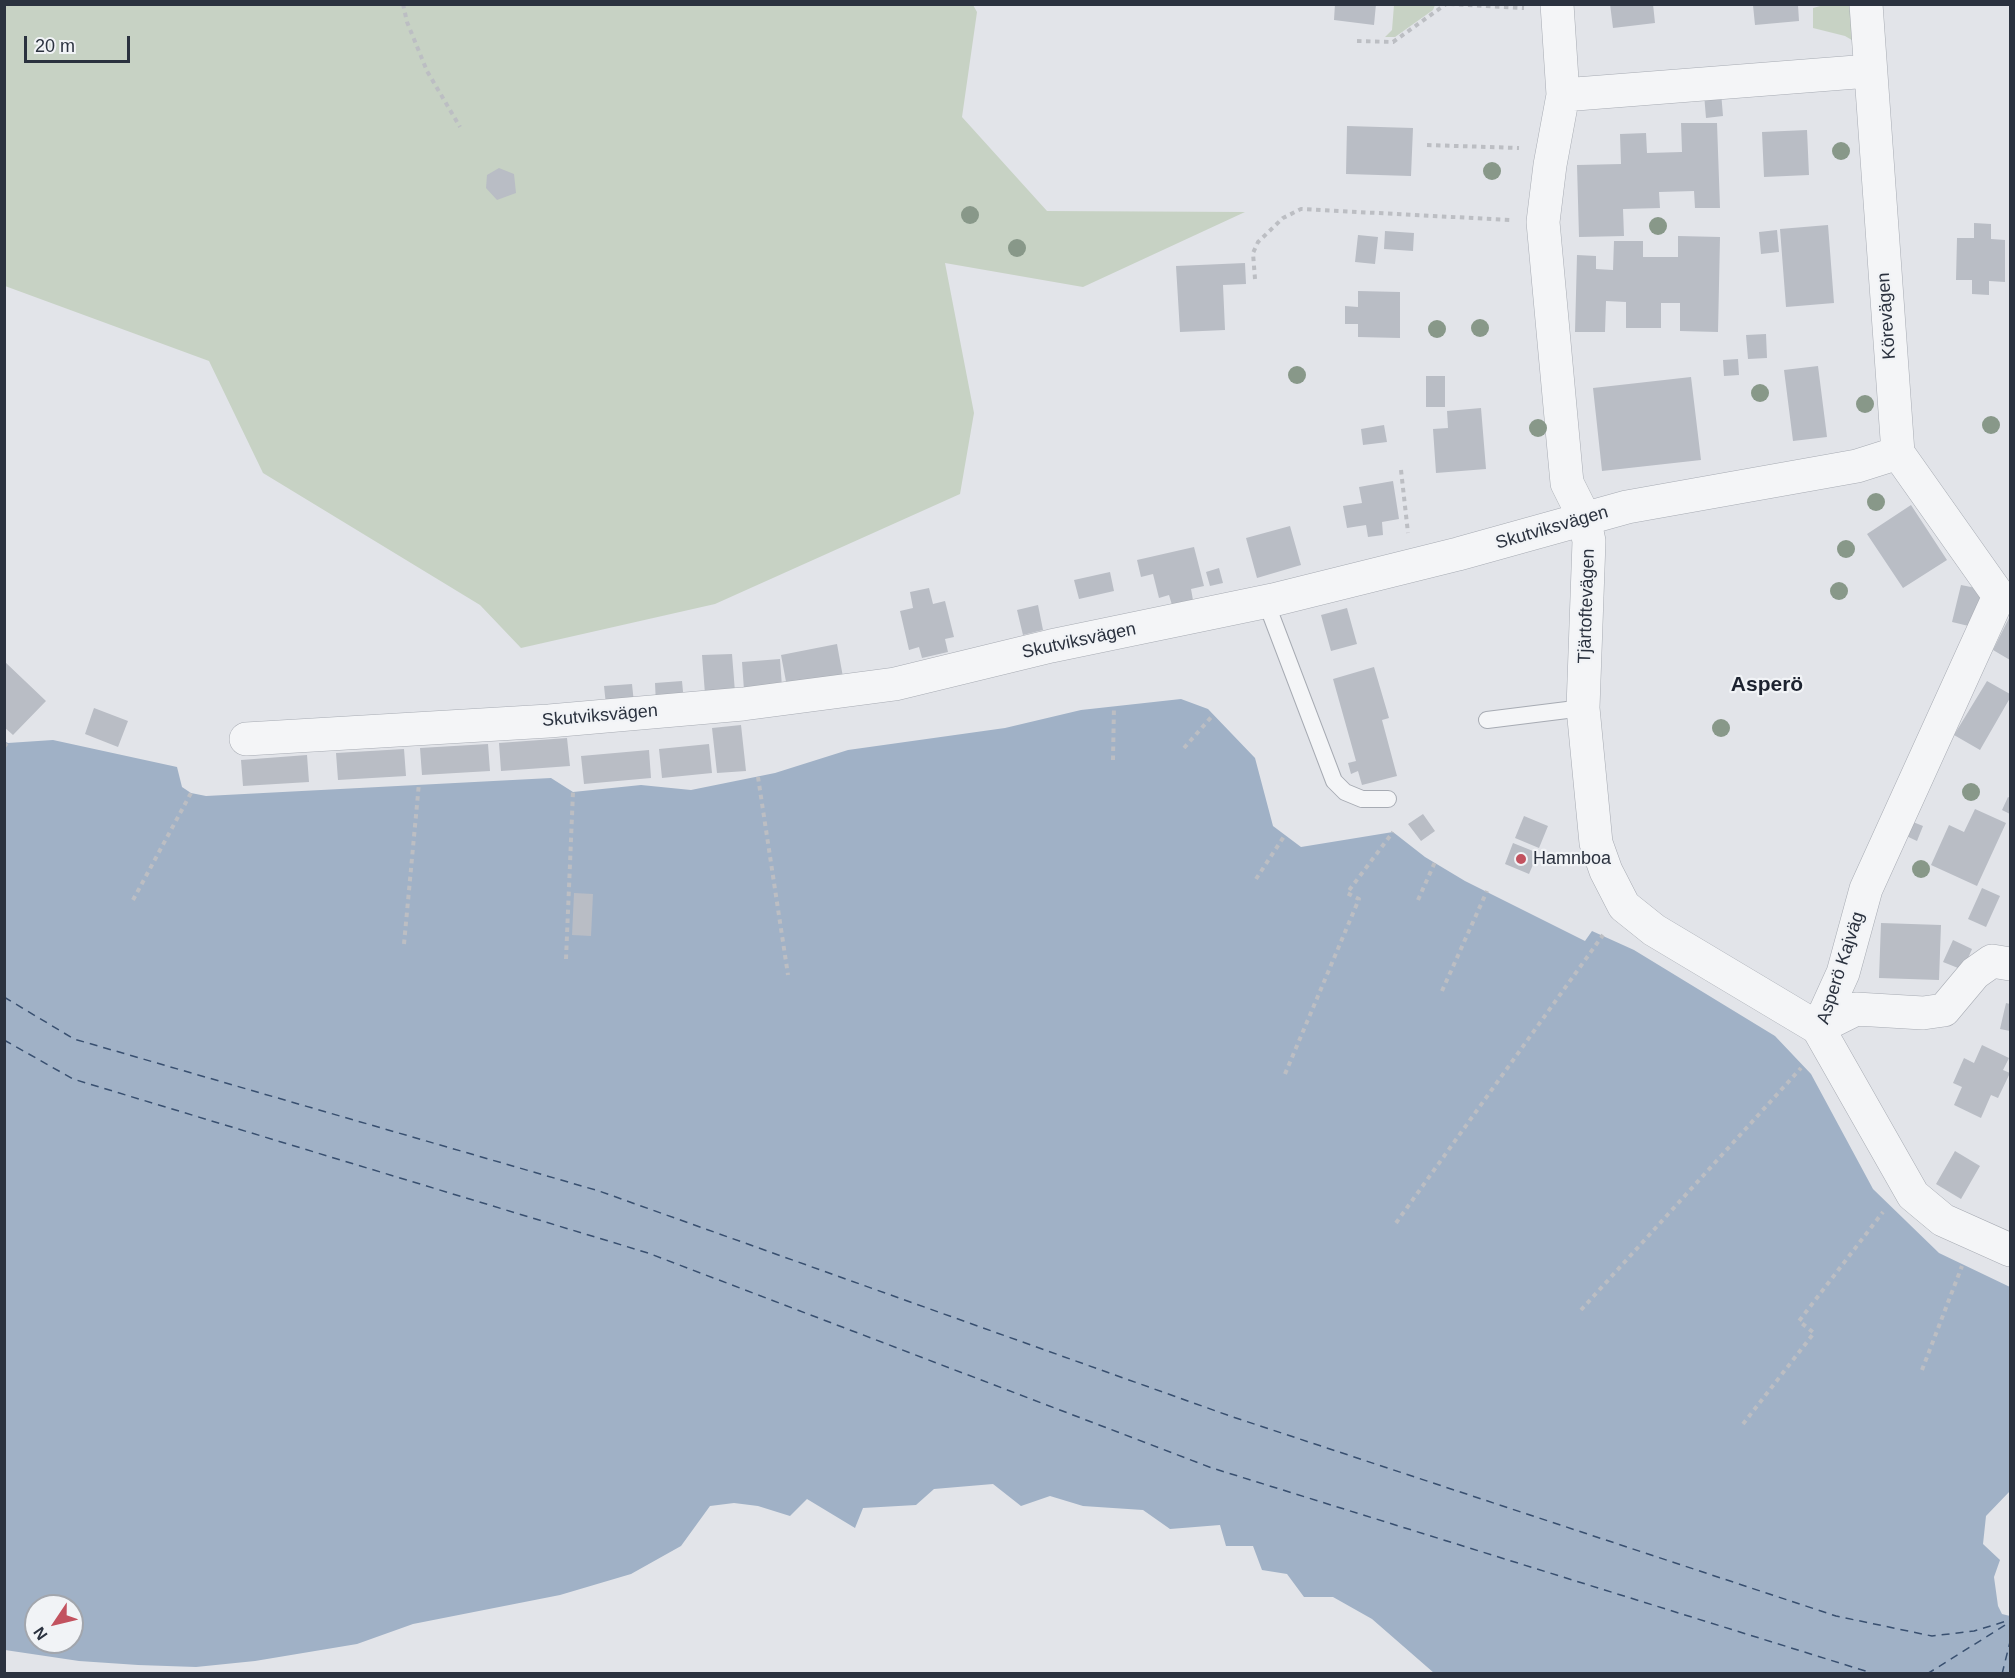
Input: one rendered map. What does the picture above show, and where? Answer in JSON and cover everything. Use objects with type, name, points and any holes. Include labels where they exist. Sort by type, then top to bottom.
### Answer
[{"type":"street","name":"Körevägen","points":[[1866,4],[1898,453]]},
{"type":"street","name":"Tjärtoftevägen","points":[[1557,7],[1563,95],[1543,222],[1567,483],[1584,517],[1589,541],[1583,708],[1596,843],[1614,891],[1624,906],[1654,930],[1818,1028]]},
{"type":"street","points":[[1563,95],[1869,71]]},
{"type":"street","points":[[1898,453],[2005,594]]},
{"type":"street","name":"Skutviksvägen","points":[[246,739],[549,721],[743,704],[883,685],[1051,646],[1266,602],[1411,566],[1584,517],[1708,491],[1857,466],[1898,453]]},
{"type":"street","name":"Asperö Kajväg","points":[[2005,594],[1866,889],[1843,974],[1818,1028],[1913,1195],[1944,1220],[2010,1250]]},
{"type":"street","points":[[1818,1028],[1856,1009],[1923,1013],[1944,1010],[1975,973],[1992,961],[2003,961],[2010,964]]},
{"type":"lane","points":[[1266,602],[1334,781],[1346,792],[1362,799],[1388,799]]},
{"type":"lane","points":[[1487,720],[1583,708]]},
{"type":"path","points":[[404,4],[407,22],[428,71],[460,127]]},
{"type":"path","points":[[1357,41],[1393,42],[1448,4],[1557,7]]},
{"type":"path","points":[[1427,144],[1553,150]]},
{"type":"path","points":[[1255,279],[1253,253],[1258,242],[1283,218],[1301,209],[1543,222]]},
{"type":"path","points":[[1401,470],[1411,566]]},
{"type":"path","points":[[1113,760],[1114,706]]},
{"type":"path","points":[[1184,748],[1213,715]]},
{"type":"path","points":[[758,777],[788,975]]},
{"type":"path","points":[[405,944],[419,783]]},
{"type":"path","points":[[566,959],[573,792]]},
{"type":"path","points":[[133,900],[191,793]]},
{"type":"path","points":[[1285,1074],[1359,899],[1347,893],[1393,832]]},
{"type":"path","points":[[1256,879],[1285,835]]},
{"type":"path","points":[[1418,900],[1435,862]]},
{"type":"path","points":[[1442,991],[1487,891]]},
{"type":"path","points":[[1396,1223],[1603,935]]},
{"type":"path","points":[[1581,1310],[1804,1065]]},
{"type":"path","points":[[1743,1424],[1814,1333],[1799,1321],[1889,1204]]},
{"type":"path","points":[[1922,1370],[1962,1265]]},
{"type":"green space","points":[[1394,4],[1435,5],[1433,10],[1395,37],[1385,37],[1392,30]]},
{"type":"green space","points":[[4,5],[973,5],[977,12],[962,117],[1047,211],[1245,212],[1083,287],[945,263],[974,413],[960,494],[715,604],[521,648],[480,605],[263,473],[209,361],[5,286]]},
{"type":"green space","points":[[1824,5],[1854,5],[1857,43],[1845,36],[1813,28],[1813,8]]},
{"type":"water","points":[[1181,699],[1208,709],[1255,758],[1273,826],[1301,847],[1393,832],[1425,857],[1465,881],[1585,941],[1592,931],[1634,950],[1775,1036],[1811,1074],[1873,1189],[1939,1253],[2010,1287],[2010,1491],[1986,1516],[1983,1544],[2000,1560],[1994,1577],[1998,1606],[2002,1614],[2010,1616],[2010,1673],[1434,1673],[1372,1619],[1333,1597],[1304,1597],[1287,1574],[1262,1570],[1253,1546],[1226,1546],[1220,1525],[1170,1529],[1143,1510],[1083,1506],[1050,1496],[1021,1506],[993,1484],[934,1489],[916,1505],[863,1508],[855,1528],[807,1499],[790,1516],[758,1506],[734,1503],[710,1506],[681,1546],[631,1574],[560,1595],[413,1624],[357,1644],[255,1661],[196,1667],[79,1661],[32,1654],[84,1654],[84,1594],[24,1594],[24,1653],[5,1650],[4,741],[8,743],[53,740],[177,767],[182,787],[191,793],[206,796],[551,778],[573,792],[641,785],[691,790],[775,773],[848,750],[1005,728],[1081,710]]},
{"type":"building","points":[[1335,4],[1376,4],[1374,25],[1334,20]]},
{"type":"building","points":[[1610,4],[1653,4],[1655,23],[1613,28]]},
{"type":"building","points":[[1753,5],[1798,5],[1799,21],[1755,25]]},
{"type":"building","points":[[1721,92],[1723,116],[1706,118],[1704,94]]},
{"type":"building","points":[[1681,123],[1717,123],[1720,208],[1695,208],[1694,191],[1659,192],[1660,208],[1623,209],[1624,236],[1579,237],[1577,165],[1621,164],[1620,134],[1646,133],[1647,153],[1682,152]]},
{"type":"building","points":[[1347,126],[1413,128],[1411,176],[1346,174]]},
{"type":"building","points":[[1807,130],[1809,175],[1764,177],[1762,132]]},
{"type":"building","points":[[499,168],[514,174],[516,193],[497,200],[486,188],[487,175]]},
{"type":"building","points":[[1974,223],[1991,224],[1991,239],[2005,240],[2005,282],[1989,281],[1989,295],[1972,294],[1972,280],[1956,280],[1957,238],[1974,238]]},
{"type":"building","points":[[1828,225],[1834,303],[1786,307],[1780,229]]},
{"type":"building","points":[[1777,230],[1779,252],[1761,254],[1759,232]]},
{"type":"building","points":[[1385,231],[1414,233],[1413,251],[1384,249]]},
{"type":"building","points":[[1358,235],[1378,237],[1375,264],[1355,262]]},
{"type":"building","points":[[1678,236],[1720,237],[1718,332],[1680,331],[1680,303],[1661,303],[1661,328],[1626,328],[1626,302],[1606,301],[1605,332],[1575,332],[1577,255],[1596,256],[1596,269],[1613,270],[1614,241],[1643,241],[1643,257],[1678,257]]},
{"type":"building","points":[[1245,263],[1246,284],[1223,285],[1225,330],[1180,332],[1176,266]]},
{"type":"building","points":[[1358,291],[1400,292],[1400,338],[1358,337],[1358,324],[1345,324],[1345,306],[1358,307]]},
{"type":"building","points":[[1766,334],[1767,358],[1748,359],[1746,335]]},
{"type":"building","points":[[1738,359],[1739,375],[1724,376],[1723,360]]},
{"type":"building","points":[[1818,366],[1827,437],[1793,441],[1784,370]]},
{"type":"building","points":[[1426,376],[1445,376],[1445,407],[1426,407]]},
{"type":"building","points":[[1691,377],[1701,460],[1602,471],[1593,388]]},
{"type":"building","points":[[1481,408],[1486,469],[1436,473],[1433,429],[1448,428],[1447,411]]},
{"type":"building","points":[[1384,425],[1387,442],[1363,445],[1361,429]]},
{"type":"building","points":[[1393,481],[1399,519],[1382,522],[1383,535],[1368,537],[1366,525],[1347,528],[1343,506],[1362,503],[1359,487]]},
{"type":"building","points":[[1911,505],[1947,560],[1903,588],[1867,534]]},
{"type":"building","points":[[1290,526],[1301,565],[1257,578],[1246,538]]},
{"type":"building","points":[[1194,547],[1204,586],[1191,589],[1193,600],[1172,605],[1169,595],[1159,598],[1153,574],[1141,577],[1137,560]]},
{"type":"building","points":[[1219,568],[1223,583],[1210,586],[1206,572]]},
{"type":"building","points":[[1110,572],[1114,591],[1079,599],[1074,580]]},
{"type":"building","points":[[1961,585],[1986,590],[1977,628],[1952,622]]},
{"type":"building","points":[[929,588],[933,604],[945,601],[954,637],[945,639],[948,652],[922,658],[919,647],[909,650],[900,611],[913,608],[910,592]]},
{"type":"building","points":[[1038,605],[1043,630],[1023,635],[1017,610]]},
{"type":"building","points":[[1347,608],[1357,644],[1331,651],[1321,615]]},
{"type":"building","points":[[2010,616],[2010,660],[1993,650]]},
{"type":"building","points":[[837,644],[843,677],[787,687],[781,655]]},
{"type":"building","points":[[732,654],[735,692],[705,694],[702,655]]},
{"type":"building","points":[[780,659],[782,687],[744,690],[742,662]]},
{"type":"building","points":[[4,661],[46,701],[13,735],[4,727]]},
{"type":"building","points":[[1374,667],[1389,718],[1382,720],[1397,776],[1362,785],[1358,771],[1351,774],[1348,763],[1356,761],[1333,679]]},
{"type":"building","points":[[682,681],[684,702],[656,704],[655,683]]},
{"type":"building","points":[[1987,681],[2010,694],[2010,698],[1980,750],[1954,735]]},
{"type":"building","points":[[632,684],[634,703],[606,705],[604,686]]},
{"type":"building","points":[[94,708],[128,721],[118,747],[85,734]]},
{"type":"building","points":[[741,725],[746,771],[717,773],[712,728]]},
{"type":"building","points":[[567,738],[570,766],[501,771],[499,743]]},
{"type":"building","points":[[488,744],[490,771],[422,775],[420,748]]},
{"type":"building","points":[[709,744],[712,773],[662,778],[659,749]]},
{"type":"building","points":[[404,749],[406,776],[338,780],[336,753]]},
{"type":"building","points":[[649,750],[651,778],[584,784],[581,756]]},
{"type":"building","points":[[307,755],[309,782],[243,786],[241,760]]},
{"type":"building","points":[[2008,797],[2010,798],[2010,814],[2002,810]]},
{"type":"building","points":[[1975,809],[2006,823],[1977,886],[1931,865],[1949,825],[1964,832]]},
{"type":"building","points":[[1423,814],[1435,831],[1421,841],[1408,824]]},
{"type":"building","points":[[1524,816],[1548,826],[1539,848],[1515,838]]},
{"type":"building","points":[[1908,820],[1923,826],[1917,841],[1902,834]]},
{"type":"building","name":"Hamnboa","points":[[1513,843],[1538,853],[1529,874],[1505,864]]},
{"type":"building","points":[[1982,888],[2000,896],[1986,927],[1968,919]]},
{"type":"building","points":[[574,893],[593,894],[591,936],[572,935]]},
{"type":"building","points":[[1881,923],[1941,925],[1939,980],[1879,978]]},
{"type":"building","points":[[1953,940],[1972,949],[1963,970],[1943,962]]},
{"type":"building","points":[[2006,1003],[2010,1004],[2010,1031],[2000,1029]]},
{"type":"building","points":[[1982,1045],[2009,1058],[2003,1070],[2010,1073],[1998,1098],[1991,1095],[1981,1118],[1954,1105],[1962,1087],[1953,1083],[1964,1058],[1974,1063]]},
{"type":"building","points":[[1955,1151],[1980,1166],[1961,1199],[1936,1184]]},
{"type":"ferry route","points":[[4,997],[74,1039],[599,1191],[1230,1416],[1836,1616],[1932,1636],[1974,1631],[2010,1620]]},
{"type":"ferry route","points":[[4,1040],[73,1079],[648,1253],[1212,1468],[1875,1674]]},
{"type":"ferry route","points":[[1927,1674],[2010,1622]]},
{"type":"ferry route","points":[[2002,1674],[2010,1642]]},
{"type":"place","name":"Hamnboa","points":[[1521,859]]},
{"type":"district","name":"Asperö","points":[[1767,685]]}]
